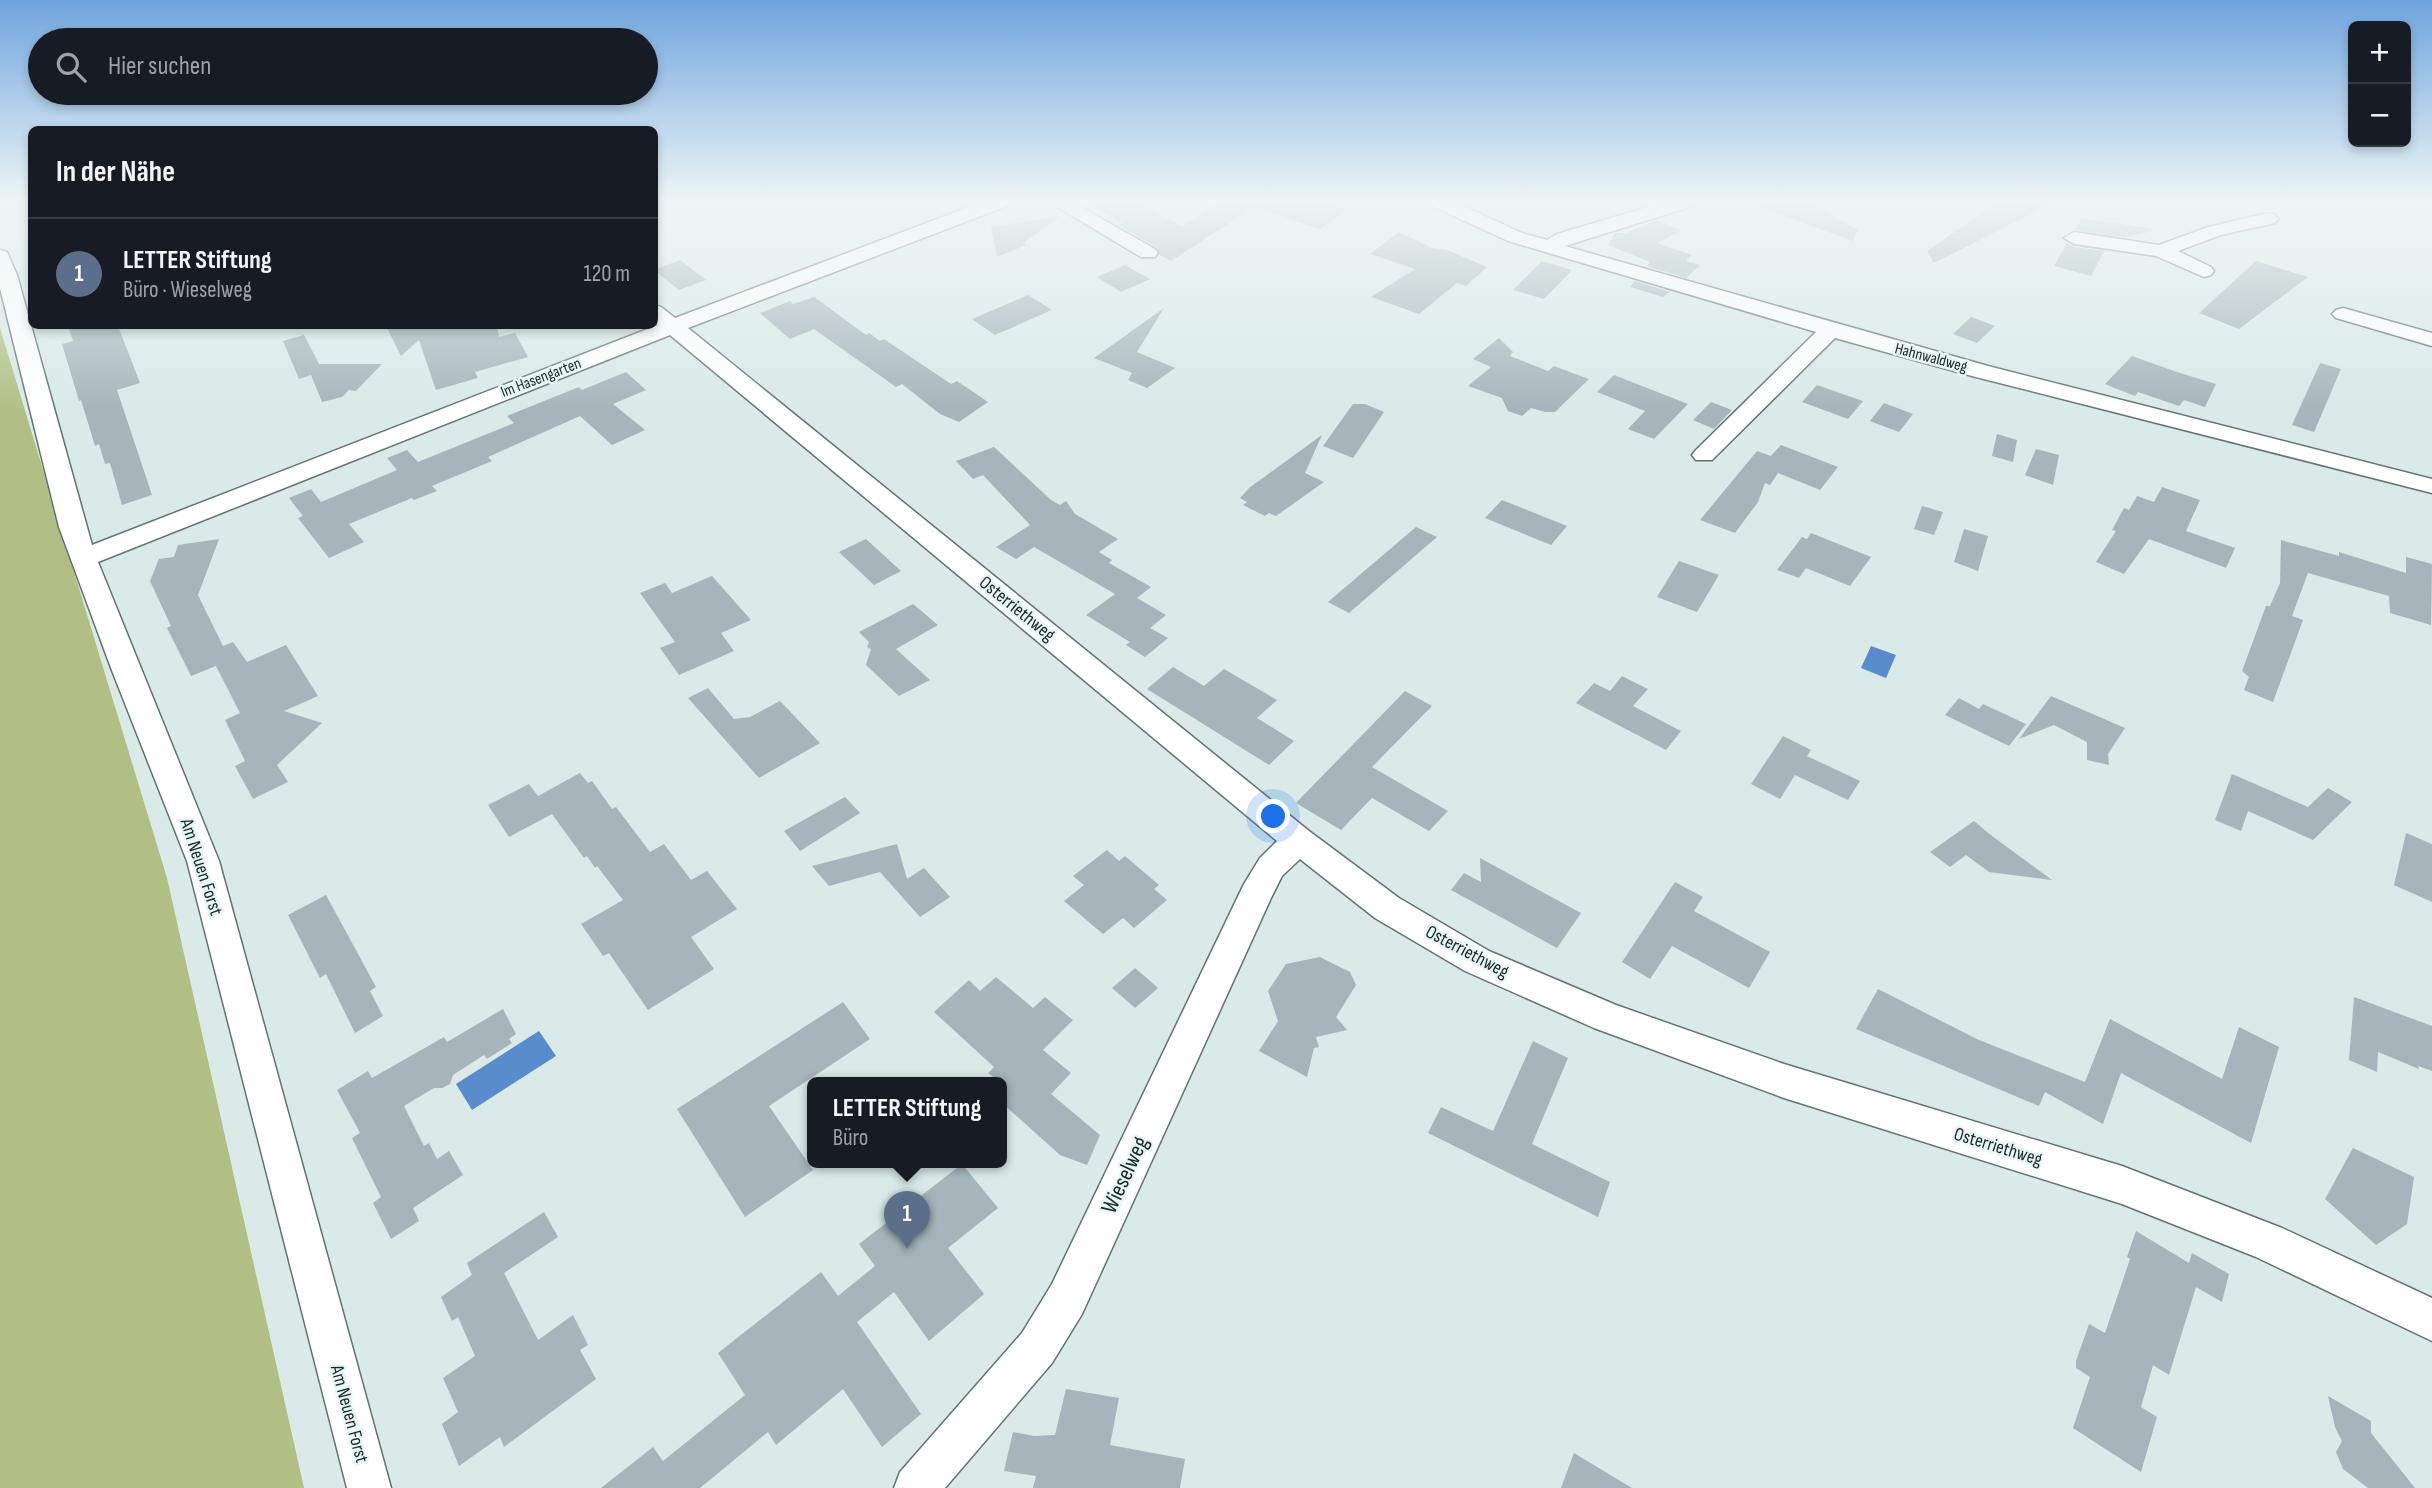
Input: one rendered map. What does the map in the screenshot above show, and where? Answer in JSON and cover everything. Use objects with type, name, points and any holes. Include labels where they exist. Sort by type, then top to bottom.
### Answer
[{"type":"street","name":"Am Neuen Forst","points":[[6,271],[72,527],[202,860],[369,1488]]},
{"type":"street","name":"Im Hasengarten","points":[[664,319],[801,271]]},
{"type":"street","name":"Hahnwaldweg","points":[[1632,271],[1992,374],[2432,486]]},
{"type":"street","points":[[2343,314],[2432,340]]},
{"type":"street","name":"Osterriethweg","points":[[664,319],[1298,840],[1387,908],[1477,961],[1606,1017],[1784,1082],[2122,1185],[2268,1242],[2432,1320]]},
{"type":"street","name":"Im Hasengarten","points":[[83,558],[640,329]]},
{"type":"street","points":[[1704,455],[1831,330]]},
{"type":"street","name":"Wieselweg","points":[[916,1488],[1037,1348],[1067,1299],[1256,894],[1271,867],[1298,840]]},
{"type":"green space","points":[[0,328],[167,878],[304,1488],[0,1488]]},
{"type":"water","points":[[1871,646],[1896,655],[1886,678],[1861,668]]},
{"type":"water","points":[[539,1031],[556,1056],[472,1110],[456,1084]]},
{"type":"building","points":[[658,271],[695,271],[706,280],[679,290]]},
{"type":"building","points":[[1110,271],[1136,271],[1150,279],[1121,292],[1097,277]]},
{"type":"building","points":[[1411,271],[1482,271],[1466,286],[1457,283],[1419,314],[1371,297]]},
{"type":"building","points":[[1532,271],[1571,271],[1544,299],[1513,290]]},
{"type":"building","points":[[1665,271],[1693,271],[1686,278]]},
{"type":"building","points":[[2074,271],[2093,271],[2091,276]]},
{"type":"building","points":[[2245,271],[2290,271],[2308,277],[2239,329],[2199,313]]},
{"type":"building","points":[[1635,281],[1670,292],[1663,297],[1630,287]]},
{"type":"building","points":[[1028,295],[1052,310],[995,335],[972,319]]},
{"type":"building","points":[[814,297],[866,335],[869,333],[880,341],[884,339],[951,384],[957,381],[988,402],[959,422],[940,414],[902,384],[896,387],[814,329],[790,339],[760,313],[790,301],[793,304]]},
{"type":"building","points":[[1164,308],[1137,352],[1175,368],[1147,388],[1128,380],[1132,373],[1094,358]]},
{"type":"building","points":[[1971,317],[1995,326],[1977,343],[1953,334]]},
{"type":"building","points":[[69,329],[119,329],[140,383],[117,390],[152,495],[122,505],[110,463],[105,464],[99,444],[95,446],[81,400],[79,401],[62,344],[73,341]]},
{"type":"building","points":[[388,329],[498,329],[499,337],[515,333],[528,357],[475,372],[478,378],[436,390],[419,340],[401,356]]},
{"type":"building","points":[[304,335],[319,364],[382,364],[356,391],[349,390],[342,397],[322,402],[311,375],[299,379],[283,341]]},
{"type":"building","points":[[1499,338],[1513,352],[1510,356],[1548,371],[1554,366],[1589,379],[1555,412],[1531,408],[1522,416],[1508,411],[1502,398],[1468,386],[1491,367],[1473,359]]},
{"type":"building","points":[[2132,356],[2216,384],[2205,407],[2184,400],[2179,406],[2138,392],[2135,396],[2105,384]]},
{"type":"building","points":[[2320,363],[2341,369],[2314,432],[2292,425]]},
{"type":"building","points":[[626,372],[646,390],[613,404],[645,430],[612,445],[580,416],[488,457],[492,461],[432,486],[437,491],[414,500],[412,498],[349,524],[364,542],[329,558],[298,518],[303,516],[289,498],[311,489],[321,502],[397,470],[387,458],[407,450],[418,462],[514,423],[507,416],[579,387],[582,390]]},
{"type":"building","points":[[1614,375],[1688,404],[1654,439],[1628,429],[1645,411],[1597,392]]},
{"type":"building","points":[[1817,385],[1863,401],[1848,419],[1802,402]]},
{"type":"building","points":[[1711,402],[1732,410],[1714,429],[1693,420]]},
{"type":"building","points":[[1884,403],[1913,414],[1899,432],[1870,421]]},
{"type":"building","points":[[1353,404],[1365,404],[1384,412],[1353,458],[1323,446]]},
{"type":"building","points":[[1997,434],[2017,440],[2013,462],[1992,456]]},
{"type":"building","points":[[1322,435],[1305,473],[1324,482],[1276,516],[1269,513],[1265,516],[1243,505],[1247,502],[1240,498],[1249,488]]},
{"type":"building","points":[[1781,445],[1838,467],[1820,490],[1778,473],[1770,485],[1765,483],[1758,502],[1735,533],[1700,520],[1757,451],[1771,456]]},
{"type":"building","points":[[994,447],[1051,500],[1060,505],[1066,501],[1075,514],[1118,539],[1099,552],[1112,560],[1109,563],[1151,587],[1137,598],[1166,615],[1150,628],[1168,638],[1145,657],[1126,645],[1130,642],[1086,615],[1115,594],[1034,547],[1016,559],[996,547],[1030,525],[983,475],[973,479],[956,461]]},
{"type":"building","points":[[2036,449],[2059,455],[2053,485],[2025,475]]},
{"type":"building","points":[[2162,487],[2200,500],[2186,531],[2235,548],[2226,568],[2149,539],[2124,574],[2096,562],[2116,531],[2112,530],[2124,508],[2129,510],[2137,496],[2154,502]]},
{"type":"building","points":[[1502,500],[1567,526],[1551,545],[1485,518]]},
{"type":"building","points":[[1922,506],[1943,512],[1934,535],[1914,529]]},
{"type":"building","points":[[1416,527],[1437,537],[1349,613],[1328,602]]},
{"type":"building","points":[[1964,529],[1988,536],[1978,571],[1954,562]]},
{"type":"building","points":[[1811,533],[1871,557],[1850,586],[1806,568],[1799,578],[1777,570],[1802,537],[1807,539]]},
{"type":"building","points":[[219,539],[198,595],[223,646],[233,642],[247,662],[286,645],[318,696],[284,711],[322,723],[277,765],[288,782],[253,799],[235,766],[245,761],[225,720],[240,713],[216,666],[191,676],[167,628],[171,626],[150,581],[159,559],[174,557],[178,545]]},
{"type":"building","points":[[866,539],[901,571],[874,585],[839,552]]},
{"type":"building","points":[[2281,540],[2339,556],[2339,552],[2406,573],[2406,557],[2432,564],[2431,625],[2390,613],[2389,596],[2308,573],[2292,616],[2303,620],[2273,702],[2244,690],[2249,677],[2242,671],[2266,606],[2270,606],[2280,583]]},
{"type":"building","points":[[1679,561],[1719,575],[1697,612],[1657,597]]},
{"type":"building","points":[[712,576],[751,620],[721,633],[734,651],[679,675],[660,648],[675,642],[640,593],[665,583],[672,593]]},
{"type":"building","points":[[913,604],[938,625],[896,649],[930,680],[899,696],[866,665],[871,649],[867,647],[869,642],[859,632]]},
{"type":"building","points":[[1173,667],[1204,686],[1224,669],[1277,700],[1257,718],[1294,741],[1269,765],[1147,689]]},
{"type":"building","points":[[1622,676],[1648,689],[1633,706],[1681,731],[1666,750],[1576,703],[1594,683],[1610,691]]},
{"type":"building","points":[[708,688],[734,719],[750,717],[780,701],[820,743],[759,778],[688,698]]},
{"type":"building","points":[[1405,691],[1432,706],[1372,767],[1448,811],[1429,831],[1372,798],[1341,830],[1296,803]]},
{"type":"building","points":[[2051,696],[2125,728],[2108,754],[2109,765],[2087,760],[2087,742],[2054,725],[2019,739]]},
{"type":"building","points":[[1959,698],[1979,709],[1983,704],[2026,724],[2009,746],[1945,715]]},
{"type":"building","points":[[1783,736],[1811,750],[1807,756],[1860,781],[1848,800],[1795,775],[1780,799],[1751,784]]},
{"type":"building","points":[[580,773],[588,783],[592,781],[612,809],[616,807],[650,852],[664,844],[691,880],[707,871],[737,909],[691,937],[714,969],[648,1010],[609,953],[603,956],[581,924],[623,900],[597,866],[595,868],[587,856],[584,858],[552,814],[509,837],[488,805],[529,784],[538,796]]},
{"type":"building","points":[[2232,774],[2308,807],[2328,788],[2352,802],[2313,840],[2248,811],[2241,831],[2215,820]]},
{"type":"building","points":[[845,797],[860,813],[800,851],[784,831]]},
{"type":"building","points":[[1974,821],[2052,880],[1989,872],[1966,855],[1950,867],[1930,852]]},
{"type":"building","points":[[2406,833],[2432,844],[2432,902],[2394,885]]},
{"type":"building","points":[[897,844],[907,879],[924,868],[950,897],[920,917],[880,872],[829,886],[812,866]]},
{"type":"building","points":[[1107,850],[1119,861],[1125,856],[1159,885],[1154,889],[1167,900],[1134,928],[1123,918],[1103,934],[1064,901],[1084,885],[1073,876]]},
{"type":"building","points":[[1480,858],[1581,913],[1557,948],[1451,890],[1464,873],[1481,882]]},
{"type":"building","points":[[1675,882],[1703,897],[1694,911],[1770,952],[1749,988],[1672,946],[1650,979],[1622,962]]},
{"type":"building","points":[[326,895],[376,987],[370,991],[383,1016],[355,1033],[326,974],[320,978],[288,915]]},
{"type":"building","points":[[1320,957],[1350,972],[1356,985],[1336,1017],[1347,1030],[1316,1037],[1319,1047],[1314,1048],[1307,1077],[1259,1051],[1278,1021],[1268,991],[1286,964]]},
{"type":"building","points":[[1135,968],[1158,988],[1135,1008],[1112,988]]},
{"type":"building","points":[[996,977],[1033,1008],[1045,997],[1073,1020],[1043,1050],[1071,1073],[1051,1094],[1100,1135],[1087,1165],[1060,1155],[1007,1107],[1007,1077],[994,1077],[988,1073],[994,1067],[934,1012],[969,980],[980,991]]},
{"type":"building","points":[[1878,989],[1979,1040],[2085,1082],[2110,1019],[2222,1079],[2239,1027],[2279,1047],[2251,1143],[2121,1073],[2103,1124],[2045,1092],[2039,1106],[1856,1029]]},
{"type":"building","points":[[2354,997],[2432,1026],[2432,1071],[2418,1066],[2419,1069],[2378,1052],[2377,1072],[2349,1060]]},
{"type":"building","points":[[843,1002],[870,1039],[813,1077],[807,1077],[807,1081],[769,1106],[807,1161],[807,1168],[813,1170],[745,1217],[677,1109]]},
{"type":"building","points":[[503,1009],[516,1034],[509,1039],[512,1043],[487,1059],[484,1055],[453,1075],[450,1084],[434,1088],[404,1106],[424,1146],[429,1143],[437,1159],[449,1151],[463,1175],[413,1208],[419,1221],[391,1239],[373,1203],[381,1197],[352,1138],[360,1133],[337,1090],[368,1071],[372,1078],[444,1037],[447,1042]]},
{"type":"building","points":[[1533,1041],[1568,1058],[1532,1144],[1610,1182],[1598,1217],[1428,1133],[1441,1107],[1493,1131]]},
{"type":"building","points":[[2353,1148],[2414,1177],[2407,1224],[2376,1245],[2325,1199]]},
{"type":"building","points":[[957,1168],[965,1168],[998,1208],[948,1248],[984,1294],[929,1341],[894,1292],[857,1322],[921,1414],[882,1447],[843,1389],[776,1445],[768,1432],[700,1488],[601,1488],[653,1447],[663,1461],[745,1395],[718,1353],[821,1272],[838,1296],[875,1266],[859,1244]]},
{"type":"building","points":[[544,1212],[558,1237],[504,1273],[538,1340],[573,1315],[588,1345],[580,1350],[596,1379],[504,1447],[500,1437],[459,1466],[442,1424],[458,1412],[443,1378],[475,1356],[458,1317],[452,1321],[441,1297],[472,1275],[467,1263]]},
{"type":"building","points":[[2136,1231],[2189,1263],[2192,1253],[2229,1274],[2222,1302],[2196,1287],[2169,1375],[2153,1365],[2141,1407],[2157,1417],[2141,1472],[2073,1428],[2090,1377],[2076,1368],[2076,1361],[2089,1324],[2105,1333],[2130,1259],[2127,1257]]},
{"type":"building","points":[[1066,1389],[1119,1398],[1110,1445],[1185,1459],[1180,1488],[1033,1488],[1036,1476],[1004,1471],[1013,1432],[1034,1436],[1055,1435]]},
{"type":"building","points":[[2328,1396],[2371,1421],[2371,1433],[2415,1488],[2368,1488],[2343,1469],[2336,1452],[2342,1441],[2335,1427]]},
{"type":"building","points":[[1574,1453],[1632,1488],[1561,1488]]},
{"type":"place","name":"LETTER Stiftung","points":[[907,1249]]}]
